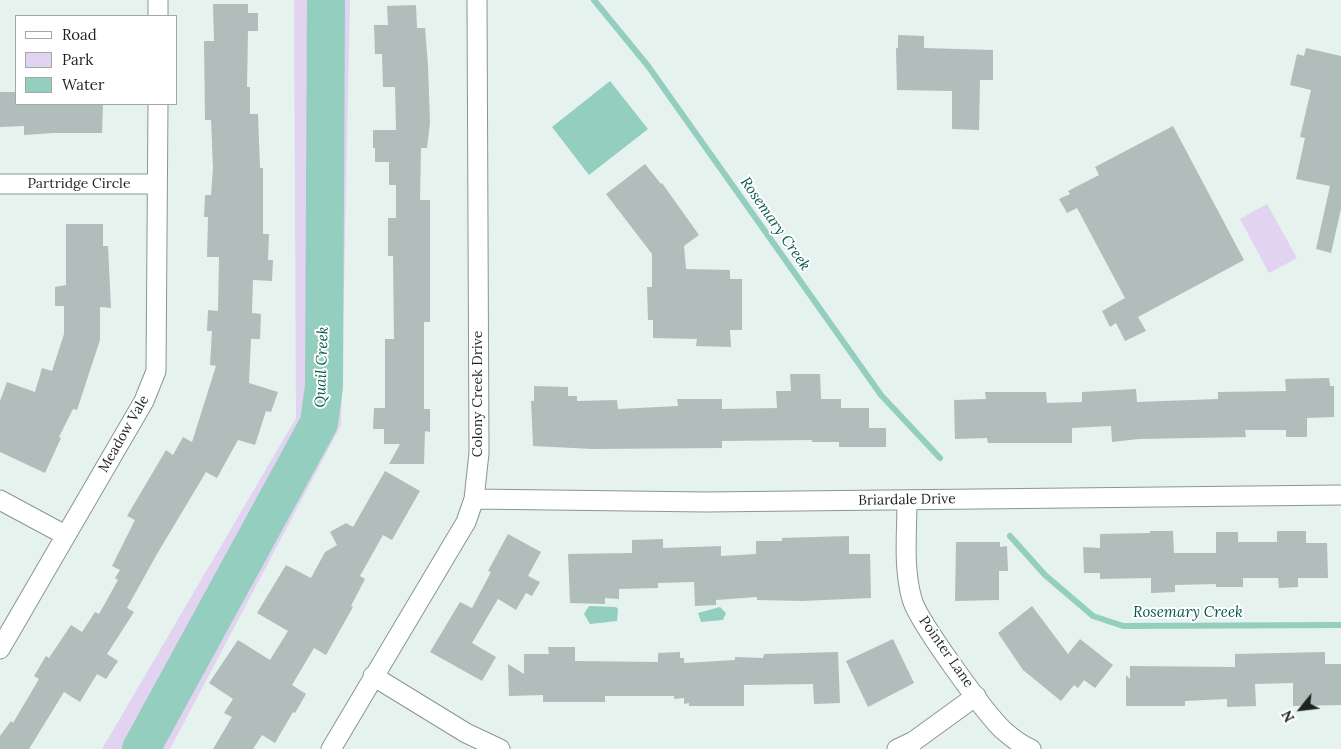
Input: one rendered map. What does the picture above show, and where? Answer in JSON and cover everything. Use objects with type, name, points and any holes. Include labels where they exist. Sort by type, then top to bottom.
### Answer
[{"type":"street","points":[[158,0],[158,15]]},
{"type":"street","name":"Colony Creek Drive","points":[[331,749],[373,676],[442,565],[466,522],[474,499],[479,453],[476,0]]},
{"type":"street","name":"Meadow Vale","points":[[0,649],[144,401],[156,371],[158,105]]},
{"type":"street","name":"Partridge Circle","points":[[0,184],[157,184]]},
{"type":"street","name":"Briardale Drive","points":[[474,499],[706,502],[1341,495]]},
{"type":"street","points":[[0,500],[65,535]]},
{"type":"street","name":"Pointer Lane","points":[[907,500],[907,577],[912,602],[925,626],[1002,729],[1023,746],[1032,749]]},
{"type":"street","points":[[373,676],[466,734],[500,749]]},
{"type":"street","points":[[897,749],[914,741],[976,696]]},
{"type":"green space","points":[[294,0],[350,0],[341,425],[170,749],[102,749],[296,418]]},
{"type":"green space","points":[[1267,204],[1297,258],[1269,273],[1240,219]]},
{"type":"water","points":[[610,81],[648,129],[589,175],[552,127]]},
{"type":"water","points":[[589,606],[616,607],[618,609],[617,621],[590,624],[584,614]]},
{"type":"water","points":[[720,607],[726,613],[723,620],[701,622],[698,613]]},
{"type":"building","points":[[213,4],[248,4],[248,13],[258,13],[258,31],[248,31],[247,87],[250,87],[250,114],[258,114],[260,168],[263,168],[263,234],[269,234],[268,260],[273,260],[272,281],[253,280],[252,313],[261,314],[260,339],[251,339],[249,383],[278,392],[271,412],[266,411],[255,445],[238,440],[217,478],[206,472],[127,608],[134,612],[107,654],[118,661],[106,679],[97,674],[80,702],[64,692],[29,749],[0,749],[0,736],[11,721],[13,723],[39,679],[34,676],[46,656],[49,658],[71,625],[82,632],[95,612],[99,614],[118,580],[115,578],[120,570],[112,566],[135,520],[127,516],[166,450],[173,455],[183,437],[192,442],[216,366],[210,365],[212,331],[207,331],[208,310],[218,311],[219,257],[207,257],[208,217],[204,217],[205,195],[211,195],[213,168],[211,120],[205,120],[204,41],[214,41]]},
{"type":"building","points":[[416,5],[417,28],[425,28],[430,123],[427,148],[421,148],[420,200],[430,200],[430,322],[424,322],[424,409],[430,409],[430,432],[425,431],[424,464],[389,464],[400,444],[384,444],[384,429],[373,429],[374,408],[385,408],[385,339],[394,339],[393,256],[388,256],[388,218],[396,218],[396,185],[389,185],[389,162],[375,162],[373,130],[396,130],[395,87],[383,87],[382,54],[375,54],[374,25],[388,25],[387,6]]},
{"type":"building","points":[[898,35],[924,36],[924,48],[993,50],[993,80],[980,80],[979,130],[952,129],[952,91],[897,90],[896,48],[898,48]]},
{"type":"building","points":[[1306,48],[1341,56],[1341,209],[1331,253],[1316,249],[1330,186],[1296,179],[1305,138],[1300,137],[1311,90],[1290,85],[1297,54],[1304,56]]},
{"type":"building","points":[[0,92],[15,92],[15,105],[103,105],[102,133],[24,135],[24,126],[0,127]]},
{"type":"building","points":[[1173,126],[1244,260],[1138,317],[1146,331],[1125,341],[1116,323],[1110,327],[1102,311],[1125,298],[1077,208],[1067,213],[1059,199],[1070,194],[1068,191],[1099,175],[1095,167]]},
{"type":"building","points":[[645,164],[662,183],[699,235],[684,246],[686,269],[730,270],[730,279],[742,279],[742,330],[730,330],[731,347],[696,346],[697,339],[653,338],[653,320],[648,320],[647,287],[652,287],[652,254],[606,194]]},
{"type":"building","points":[[66,224],[103,224],[103,246],[108,246],[111,308],[100,307],[100,340],[77,410],[73,409],[59,437],[61,438],[45,473],[0,452],[0,401],[7,382],[35,392],[42,368],[52,371],[64,334],[64,306],[55,306],[55,287],[66,285]]},
{"type":"building","points":[[790,374],[820,374],[821,399],[841,399],[841,408],[869,408],[869,428],[886,428],[886,447],[839,447],[839,442],[812,442],[812,440],[722,441],[722,448],[593,449],[533,446],[531,401],[534,401],[534,386],[568,387],[568,396],[577,396],[577,401],[617,400],[618,409],[678,406],[677,399],[722,399],[722,409],[777,408],[776,391],[791,391]]},
{"type":"building","points":[[1329,378],[1330,386],[1334,386],[1334,417],[1307,418],[1307,437],[1286,437],[1286,430],[1245,430],[1246,437],[1139,439],[1112,442],[1111,426],[1072,428],[1072,443],[988,443],[987,438],[955,439],[954,400],[986,399],[985,392],[1046,392],[1047,403],[1082,402],[1082,392],[1136,389],[1137,402],[1218,399],[1218,392],[1286,391],[1285,379]]},
{"type":"building","points":[[385,471],[420,491],[392,540],[383,535],[360,576],[365,579],[351,606],[353,607],[326,655],[314,648],[292,685],[306,694],[295,713],[293,712],[275,743],[262,735],[253,749],[213,749],[232,717],[224,713],[233,699],[209,683],[238,640],[270,660],[288,631],[257,613],[286,565],[311,578],[325,552],[337,545],[330,532],[346,523],[353,527]]},
{"type":"building","points":[[1150,531],[1173,531],[1174,553],[1216,553],[1216,532],[1238,532],[1238,542],[1277,542],[1277,531],[1306,531],[1306,543],[1327,543],[1328,578],[1298,578],[1298,587],[1279,588],[1278,578],[1243,578],[1243,587],[1216,587],[1216,584],[1175,585],[1175,592],[1151,593],[1151,578],[1100,579],[1100,573],[1084,573],[1083,547],[1100,548],[1100,534],[1150,533]]},
{"type":"building","points":[[508,534],[541,552],[528,576],[540,582],[532,596],[526,593],[516,610],[498,599],[472,643],[496,657],[482,681],[430,652],[460,602],[472,608],[491,572],[488,571]]},
{"type":"building","points":[[849,536],[849,554],[870,554],[871,598],[802,601],[757,600],[757,597],[716,600],[716,605],[695,606],[694,582],[658,583],[658,588],[619,589],[619,599],[605,598],[605,604],[570,603],[568,554],[632,553],[632,540],[663,539],[663,548],[721,546],[721,556],[756,554],[756,541],[782,541],[782,538]]},
{"type":"building","points":[[956,542],[1000,542],[1000,547],[1007,546],[1008,571],[999,571],[999,600],[955,601]]},
{"type":"building","points":[[1032,606],[1068,654],[1080,639],[1113,665],[1095,688],[1084,680],[1078,688],[1074,685],[1061,701],[1023,670],[998,633]]},
{"type":"building","points":[[893,639],[914,683],[868,707],[846,661]]},
{"type":"building","points":[[548,647],[575,647],[575,661],[658,662],[658,653],[680,652],[680,658],[684,658],[684,663],[735,660],[735,657],[763,658],[764,654],[838,652],[840,703],[814,704],[813,684],[744,685],[744,706],[689,706],[689,703],[684,704],[684,698],[674,699],[674,696],[605,696],[605,702],[543,702],[543,695],[509,696],[508,664],[524,674],[524,654],[549,654]]},
{"type":"building","points":[[1325,652],[1325,664],[1341,664],[1341,705],[1293,706],[1293,683],[1255,684],[1256,706],[1227,707],[1227,699],[1185,701],[1185,706],[1126,706],[1126,675],[1130,679],[1130,666],[1235,667],[1235,654]]},
{"type":"waterway","name":"Quail Creek","points":[[141,749],[319,423],[324,386],[326,0]]},
{"type":"waterway","name":"Rosemary Creek","points":[[594,0],[648,66],[881,395],[940,458]]},
{"type":"waterway","name":"Rosemary Creek","points":[[1010,536],[1045,575],[1093,616],[1123,626],[1341,625]]}]
